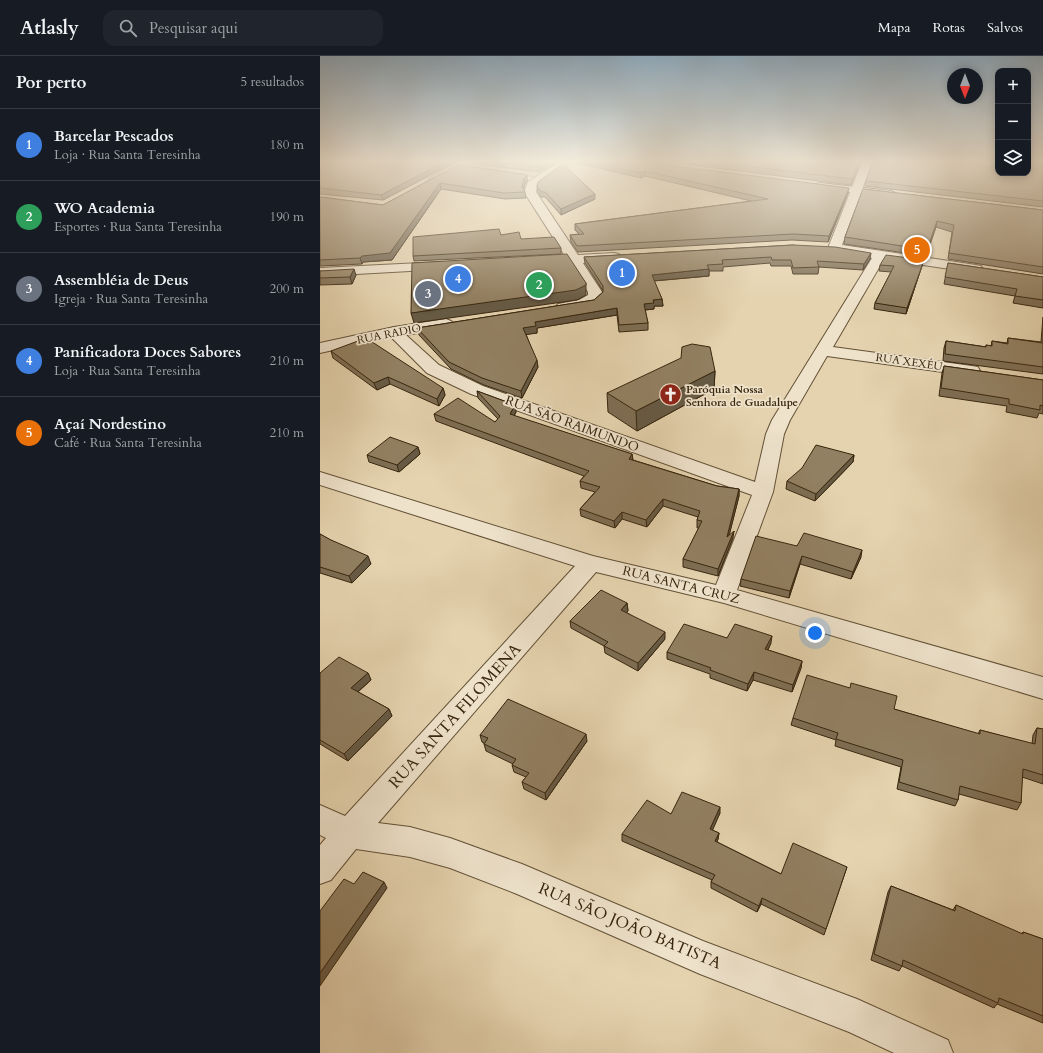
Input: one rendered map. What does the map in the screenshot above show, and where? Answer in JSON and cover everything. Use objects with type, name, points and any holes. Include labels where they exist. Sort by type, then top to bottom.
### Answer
[{"type":"street","points":[[541,209],[595,292],[595,297],[583,304],[547,310]]},
{"type":"street","points":[[847,209],[828,247],[989,271]]},
{"type":"street","points":[[724,595],[763,492],[775,434],[794,395],[823,351],[880,254]]},
{"type":"street","points":[[527,262],[629,256]]},
{"type":"street","points":[[320,272],[450,266]]},
{"type":"street","name":"RUA RADIO","points":[[320,348],[394,332],[464,322]]},
{"type":"street","name":"RUA SÃO RAIMUNDO","points":[[394,332],[434,369],[477,390],[763,492]]},
{"type":"street","name":"RUA XEXÉU","points":[[823,351],[987,373]]},
{"type":"street","name":"RUA SANTA CRUZ","points":[[320,478],[591,563],[724,595],[1043,688]]},
{"type":"street","name":"RUA SANTA FILOMENA","points":[[320,869],[349,834],[591,563]]},
{"type":"street","name":"RUA SÃO JOÃO BATISTA","points":[[320,819],[349,834],[410,842],[450,853],[522,880],[700,957],[857,1017],[935,1053]]},
{"type":"building","points":[[320,209],[422,209],[390,253],[362,256],[360,258],[320,260]]},
{"type":"building","points":[[694,209],[840,209],[829,236],[793,234],[577,246],[570,235],[584,234],[575,224]]},
{"type":"building","points":[[856,209],[1030,209],[1043,210],[1043,267],[949,253],[954,225],[937,221],[927,250],[845,237]]},
{"type":"building","points":[[499,229],[501,235],[519,232],[521,239],[554,237],[561,248],[413,256],[413,237]]},
{"type":"building","points":[[793,245],[835,247],[871,253],[864,264],[817,261],[819,267],[793,268],[791,260],[772,260],[771,257],[722,260],[723,264],[707,265],[709,269],[652,275],[662,299],[653,300],[654,303],[644,304],[648,323],[619,325],[617,308],[535,322],[536,326],[523,328],[537,360],[521,391],[482,378],[449,362],[417,328],[594,300],[603,292],[603,286],[584,257]]},
{"type":"building","points":[[567,254],[586,283],[586,285],[576,290],[411,313],[412,263]]},
{"type":"building","points":[[886,255],[924,260],[907,308],[875,303],[894,266],[880,265]]},
{"type":"building","points":[[948,263],[1043,277],[1043,300],[1015,296],[1017,289],[945,277]]},
{"type":"building","points":[[354,269],[350,277],[320,278],[320,271]]},
{"type":"building","points":[[366,338],[443,388],[437,399],[388,377],[374,383],[331,351]]},
{"type":"building","points":[[1008,338],[1043,343],[1043,367],[945,354],[946,341],[986,347],[986,345],[992,346],[992,341],[1008,344]]},
{"type":"building","points":[[692,344],[710,347],[715,371],[636,411],[607,393],[681,358],[682,347]]},
{"type":"building","points":[[944,366],[1043,380],[1043,406],[1040,405],[1040,410],[1009,404],[1009,399],[941,388]]},
{"type":"building","points":[[477,391],[515,405],[510,414],[632,454],[629,459],[717,486],[739,489],[727,537],[734,531],[718,569],[683,559],[702,521],[697,520],[700,511],[663,499],[646,520],[622,512],[614,521],[580,509],[600,487],[580,481],[589,471],[434,414],[458,398],[495,422],[500,416]]},
{"type":"building","points":[[390,437],[418,447],[397,465],[367,455]]},
{"type":"building","points":[[816,445],[854,455],[816,494],[787,481],[802,468]]},
{"type":"building","points":[[804,533],[862,550],[853,572],[802,556],[790,591],[741,579],[756,536],[797,546]]},
{"type":"building","points":[[320,534],[368,556],[349,576],[320,567]]},
{"type":"building","points":[[601,590],[627,603],[621,610],[665,632],[638,663],[604,646],[608,642],[570,621]]},
{"type":"building","points":[[684,624],[727,638],[735,624],[772,636],[765,649],[802,661],[793,685],[754,672],[748,684],[710,670],[711,668],[667,652]]},
{"type":"building","points":[[339,657],[368,673],[351,688],[389,709],[344,754],[320,740],[320,673]]},
{"type":"building","points":[[807,675],[850,688],[851,683],[897,696],[894,709],[980,734],[980,730],[1035,744],[1037,728],[1043,729],[1043,775],[1023,769],[1021,803],[960,786],[958,800],[899,782],[903,760],[836,739],[838,733],[793,718]]},
{"type":"building","points":[[508,699],[586,734],[545,793],[522,782],[529,773],[512,765],[516,759],[484,744],[488,738],[480,735]]},
{"type":"building","points":[[682,792],[720,807],[710,829],[719,833],[715,841],[781,874],[793,843],[847,867],[826,929],[762,898],[759,906],[711,882],[715,875],[622,834],[647,800],[671,814]]},
{"type":"building","points":[[363,872],[384,882],[320,973],[320,911],[344,879],[354,884]]},
{"type":"building","points":[[891,886],[955,911],[956,905],[1023,934],[1023,932],[1043,939],[1043,1016],[999,998],[998,1003],[903,960],[902,966],[874,954]]},
{"type":"place","name":"Açaí Nordestino","points":[[917,250]]},
{"type":"place","name":"Barcelar Pescados","points":[[622,273]]},
{"type":"place","name":"Panificadora Doces Sabores","points":[[458,279]]},
{"type":"place","name":"WO Academia","points":[[539,285]]},
{"type":"place","name":"Assembléia de Deus","points":[[428,294]]},
{"type":"place","name":"Paróquia Nossa Senhora de Guadalupe","points":[[670,395]]}]
